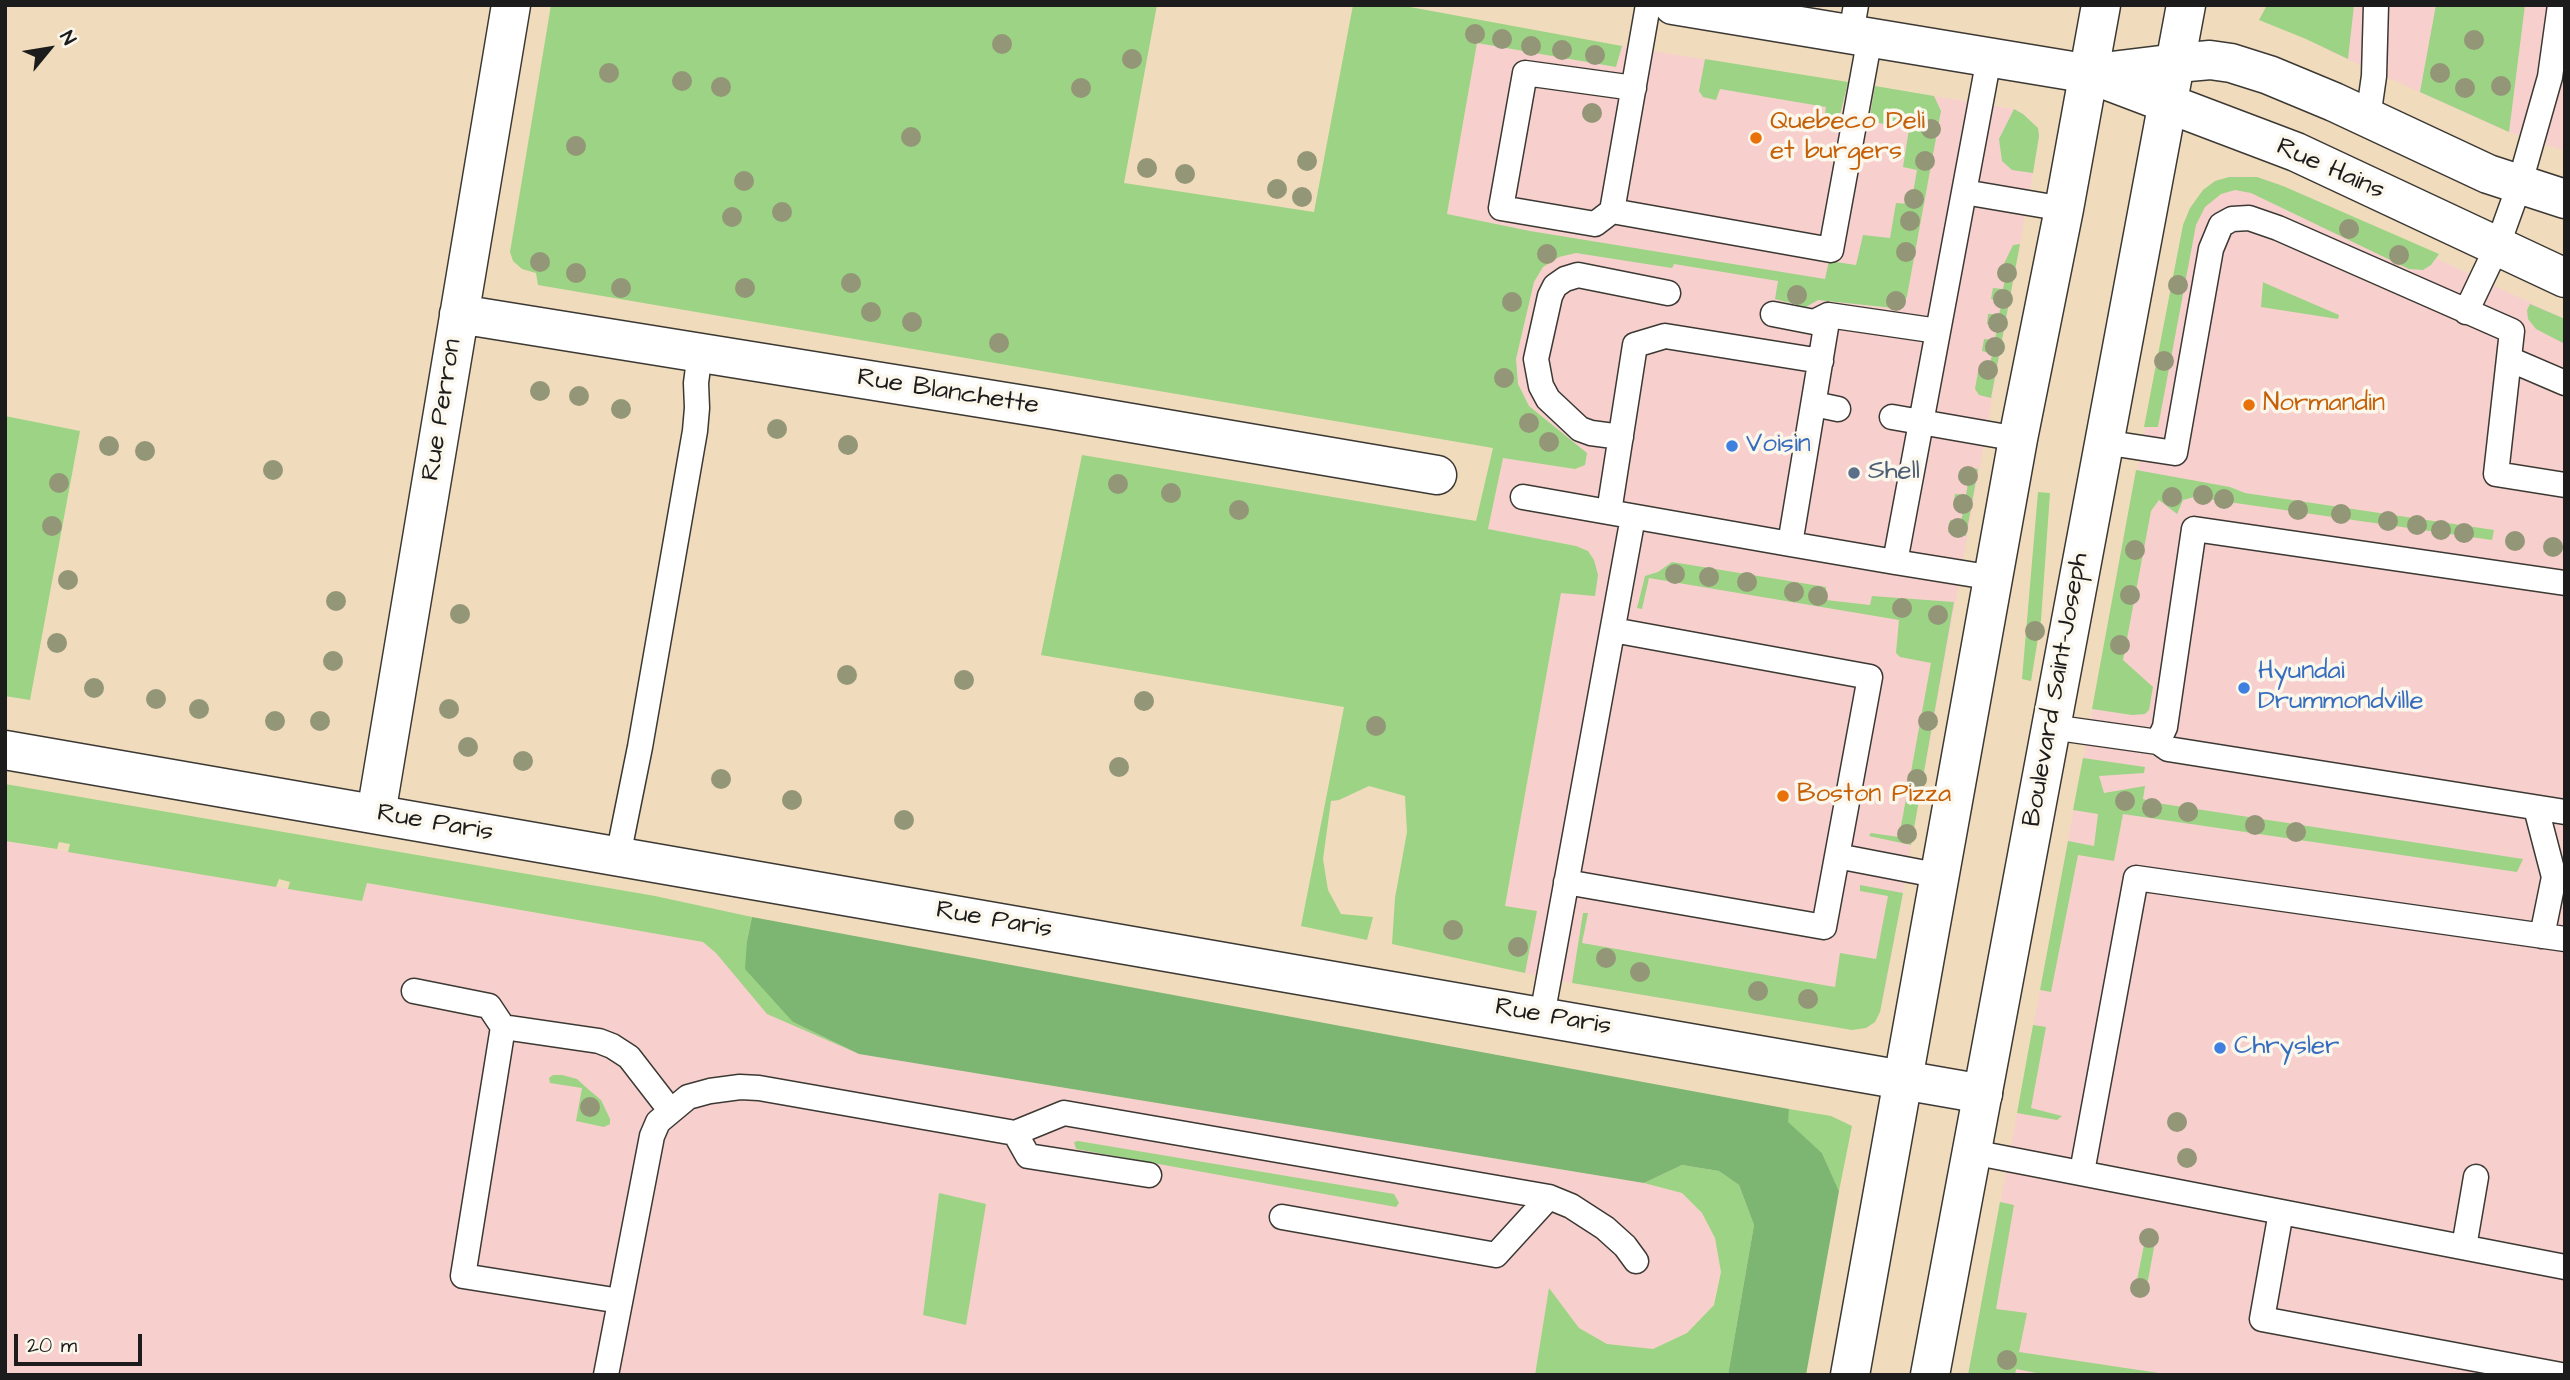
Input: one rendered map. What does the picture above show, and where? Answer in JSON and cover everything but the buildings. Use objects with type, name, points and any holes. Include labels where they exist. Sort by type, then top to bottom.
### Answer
[{"type":"street","name":"Rue Perron","points":[[376,814],[511,5]]},
{"type":"street","name":"Rue Hains","points":[[1673,5],[1859,26],[1989,58],[2090,74],[2296,152],[2565,278]]},
{"type":"street","points":[[1850,1375],[2018,439],[2090,74],[2101,5]]},
{"type":"street","name":"Boulevard Saint-Joseph","points":[[1930,1375],[2186,5]]},
{"type":"street","name":"Rue Hains","points":[[2090,74],[2210,60],[2231,63],[2269,75],[2488,174],[2565,199]]},
{"type":"street","name":"Rue Blanchette","points":[[459,314],[1437,475]]},
{"type":"street","name":"Rue Paris","points":[[5,750],[1983,1094]]},
{"type":"lane","points":[[1634,89],[1525,73],[1501,208],[1595,225],[1612,211],[1634,89],[1648,5]]},
{"type":"lane","points":[[2368,118],[2374,76],[2376,5]]},
{"type":"lane","points":[[2466,312],[2497,247],[2519,186],[2550,77],[2560,5]]},
{"type":"lane","points":[[1612,211],[1831,250],[1859,26]]},
{"type":"lane","points":[[1895,562],[1989,58]]},
{"type":"lane","points":[[1964,192],[2064,209]]},
{"type":"lane","points":[[2103,442],[2175,453],[2211,249],[2221,225],[2232,219],[2249,218],[2512,331],[2496,474],[2565,485]]},
{"type":"lane","points":[[1621,437],[1580,429],[1549,398],[1541,386],[1536,359],[1550,296],[1556,286],[1565,279],[1578,275],[1668,293]]},
{"type":"lane","points":[[1773,314],[1814,321],[1828,315],[1938,331]]},
{"type":"lane","points":[[1790,544],[1826,406],[1821,361],[1828,315]]},
{"type":"lane","points":[[1542,1016],[1613,630],[1621,514],[1621,437],[1635,345],[1665,337],[1821,361]]},
{"type":"lane","points":[[618,856],[695,431],[700,352]]},
{"type":"lane","points":[[2509,359],[2565,383]]},
{"type":"lane","points":[[1892,417],[2018,439]]},
{"type":"lane","points":[[1523,497],[1994,578]]},
{"type":"lane","points":[[2158,742],[2165,727],[2194,529],[2565,583]]},
{"type":"lane","points":[[1566,882],[1824,927],[1870,677],[1613,630]]},
{"type":"lane","points":[[2051,727],[2158,742],[2168,749],[2565,813]]},
{"type":"lane","points":[[2082,1172],[2136,878],[2554,937],[2554,877],[2536,808]]},
{"type":"lane","points":[[1837,856],[1941,876]]},
{"type":"lane","points":[[414,991],[489,1006],[503,1027],[463,1276],[620,1301]]},
{"type":"lane","points":[[503,1027],[598,1041],[612,1046],[629,1057],[670,1110]]},
{"type":"lane","points":[[606,1375],[652,1136],[658,1122],[688,1097],[740,1087],[759,1088],[1015,1133],[1064,1113],[1549,1197],[1571,1206],[1605,1228],[1625,1246],[1636,1261]]},
{"type":"lane","points":[[1015,1133],[1028,1156],[1149,1175]]},
{"type":"lane","points":[[1972,1152],[2565,1267]]},
{"type":"lane","points":[[2463,1247],[2476,1177]]},
{"type":"lane","points":[[1282,1217],[1496,1255],[1549,1197]]},
{"type":"lane","points":[[2281,1212],[2262,1319],[2561,1375]]},
{"type":"shaded area","points":[[2314,5],[2565,5],[2565,151],[2503,130],[2327,50]]},
{"type":"shaded area","points":[[1477,43],[1616,67],[1622,46],[2014,109],[2038,128],[2033,173],[1885,991],[1875,1022],[1866,1028],[1852,1030],[1525,973],[1537,911],[1505,906],[1561,592],[1595,596],[1594,560],[1588,551],[1576,546],[1488,529],[1503,458],[1575,469],[1577,445],[1529,406],[1518,384],[1516,359],[1534,282],[1543,267],[1447,214]]},
{"type":"shaded area","points":[[2234,176],[2257,177],[2283,186],[2565,319],[2565,1375],[1968,1375],[2183,225],[2190,208],[2203,190],[2215,181]]},
{"type":"shaded area","points":[[5,841],[361,901],[366,883],[703,942],[859,1054],[1644,1183],[1682,1193],[1702,1213],[1715,1238],[1721,1272],[1713,1305],[1687,1333],[1653,1349],[1607,1344],[1579,1328],[1549,1289],[1535,1375],[5,1375]]},
{"type":"green space","points":[[551,5],[1157,5],[1124,183],[1314,212],[1353,5],[1399,5],[1622,46],[1616,67],[1477,43],[1447,214],[1530,231],[1825,279],[1829,261],[1856,265],[1863,235],[1890,238],[1896,203],[1911,204],[1917,170],[1903,167],[1909,129],[1869,121],[1875,86],[1934,96],[1941,111],[1907,296],[1903,305],[1893,308],[1818,300],[1806,307],[1775,299],[1778,281],[1674,264],[1672,268],[1576,253],[1559,257],[1543,267],[1534,282],[1516,359],[1518,384],[1529,406],[1587,453],[1585,465],[1575,469],[1503,458],[1488,529],[1576,546],[1588,551],[1598,575],[1595,596],[1561,593],[1505,906],[1537,911],[1525,973],[1392,944],[1395,898],[1407,832],[1405,796],[1369,786],[1331,801],[1323,859],[1328,890],[1341,914],[1373,917],[1367,940],[1301,926],[1344,707],[1041,655],[1082,455],[1476,521],[1493,448],[538,285],[536,273],[522,269],[513,261],[510,252]]},
{"type":"green space","points":[[2267,5],[2354,5],[2348,59],[2259,20]]},
{"type":"green space","points":[[2436,5],[2525,5],[2509,132],[2420,92]]},
{"type":"green space","points":[[1705,59],[1848,82],[1838,123],[1824,120],[1826,107],[1720,89],[1716,100],[1703,97],[1699,91]]},
{"type":"green space","points":[[2014,109],[2038,128],[2033,173],[2012,170],[2002,161],[1999,139]]},
{"type":"green space","points":[[2229,177],[2257,177],[2283,186],[2439,254],[2431,265],[2423,270],[2409,269],[2251,193],[2235,190],[2221,194],[2205,207],[2196,225],[2158,427],[2144,427],[2183,225],[2190,208],[2203,190],[2215,181]]},
{"type":"green space","points":[[2020,244],[1991,398],[1979,395],[1975,389],[1979,366],[1990,366],[1992,354],[1982,351],[1984,339],[1995,340],[1997,327],[1987,324],[1988,314],[1999,314],[2002,302],[1991,299],[1993,288],[2003,289],[2005,279],[1999,274],[2013,245]]},
{"type":"green space","points":[[2263,282],[2339,315],[2338,319],[2261,307]]},
{"type":"green space","points":[[2530,304],[2565,319],[2565,344],[2536,329],[2528,319],[2527,310]]},
{"type":"green space","points":[[5,416],[80,431],[30,700],[5,696]]},
{"type":"green space","points":[[1967,467],[1978,469],[1966,536],[1948,532],[1950,520],[1961,521],[1964,508],[1953,505],[1955,494],[1966,495],[1968,483],[1958,479],[1960,470]]},
{"type":"green space","points":[[2136,470],[2230,487],[2245,493],[2494,530],[2492,540],[2194,497],[2183,500],[2177,514],[2159,500],[2151,511],[2123,660],[2153,687],[2149,710],[2145,714],[2132,715],[2092,709]]},
{"type":"green space","points":[[2038,492],[2050,493],[2041,620],[2031,681],[2022,679]]},
{"type":"green space","points":[[1672,562],[1826,587],[1826,600],[1870,605],[1872,596],[1954,602],[1911,845],[1869,836],[1871,833],[1899,837],[1931,663],[1900,657],[1896,653],[1899,620],[1649,578],[1642,609],[1637,608],[1645,576],[1658,572]]},
{"type":"green space","points":[[2083,758],[2145,767],[2144,773],[2099,776],[2104,793],[2145,786],[2143,799],[2157,803],[2523,859],[2517,872],[2123,814],[2114,861],[2078,855],[2051,992],[2040,990],[2068,841],[2094,846],[2098,814],[2073,810]]},
{"type":"green space","points":[[5,784],[655,896],[752,917],[747,941],[793,1022],[859,1054],[767,1014],[716,953],[703,942],[367,883],[362,901],[288,889],[290,882],[279,879],[276,887],[68,852],[70,844],[59,842],[57,849],[5,841]]},
{"type":"green space","points":[[1860,885],[1903,893],[1880,1012],[1875,1022],[1866,1028],[1852,1030],[1572,983],[1583,913],[1588,913],[1582,943],[1835,987],[1840,953],[1876,959],[1888,896],[1860,891]]},
{"type":"green space","points":[[752,917],[1789,1109],[1788,1122],[1822,1153],[1839,1191],[1806,1375],[1728,1375],[1754,1225],[1739,1185],[1719,1171],[1682,1165],[1644,1183],[859,1054],[793,1022],[745,969]]},
{"type":"green space","points":[[2033,1025],[2046,1027],[2031,1108],[2062,1116],[2057,1120],[2017,1113]]},
{"type":"green space","points":[[553,1075],[577,1079],[601,1100],[610,1124],[604,1127],[576,1121],[582,1088],[550,1083],[549,1078]]},
{"type":"green space","points":[[1789,1109],[1831,1116],[1852,1126],[1839,1191],[1822,1153],[1787,1122]]},
{"type":"green space","points":[[1074,1142],[1394,1194],[1399,1203],[1396,1207],[1076,1149]]},
{"type":"green space","points":[[1682,1165],[1719,1171],[1739,1185],[1754,1225],[1728,1375],[1535,1375],[1549,1288],[1579,1328],[1607,1344],[1653,1349],[1687,1333],[1714,1305],[1721,1272],[1715,1238],[1702,1213],[1682,1193],[1644,1183]]},
{"type":"green space","points":[[939,1193],[986,1204],[966,1325],[923,1315]]},
{"type":"green space","points":[[2000,1202],[2014,1205],[1996,1309],[2027,1313],[2019,1352],[2172,1375],[2047,1375],[2016,1369],[2015,1375],[1968,1375]]},
{"type":"green space","points":[[2151,1229],[2155,1233],[2155,1242],[2146,1291],[2138,1294],[2135,1290],[2146,1233]]},
{"type":"place","name":"Quebeco Deli et burgers","points":[[1756,138]]},
{"type":"place","name":"Normandin","points":[[2249,405]]},
{"type":"place","name":"Voisin","points":[[1732,446]]},
{"type":"place","name":"Shell","points":[[1854,473]]},
{"type":"place","name":"Hyundai Drummondville","points":[[2244,688]]},
{"type":"place","name":"Boston Pizza","points":[[1783,796]]},
{"type":"place","name":"Chrysler","points":[[2220,1048]]}]
